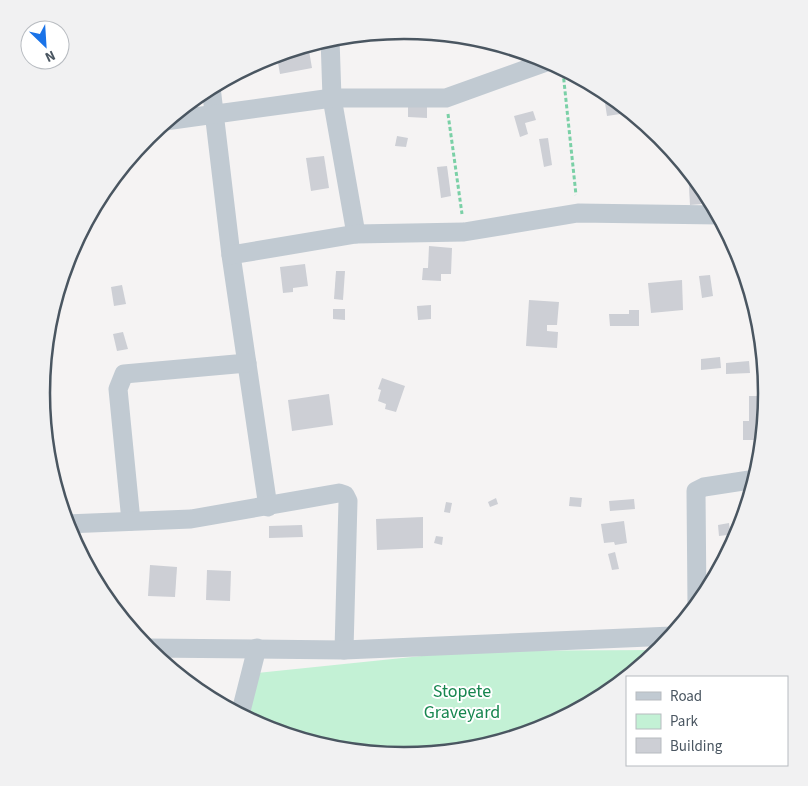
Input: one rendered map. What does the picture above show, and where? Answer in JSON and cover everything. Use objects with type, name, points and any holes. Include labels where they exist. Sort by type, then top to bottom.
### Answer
[{"type":"street","points":[[330,47],[332,98],[356,234]]},
{"type":"street","points":[[178,120],[332,98],[446,98],[538,65]]},
{"type":"street","points":[[212,95],[231,255],[268,506]]},
{"type":"street","points":[[231,255],[356,234],[464,232],[578,213],[710,215]]},
{"type":"street","points":[[131,521],[118,389],[124,374],[247,363]]},
{"type":"street","points":[[697,593],[696,491],[704,487],[747,480]]},
{"type":"street","points":[[75,524],[191,519],[339,493],[345,495],[348,501],[344,650]]},
{"type":"street","points":[[159,648],[344,650],[661,636]]},
{"type":"street","points":[[242,708],[257,648]]},
{"type":"path","points":[[563,76],[578,213]]},
{"type":"path","points":[[446,98],[464,232]]},
{"type":"green space","name":"Stopete Graveyard","points":[[647,650],[601,688],[561,711],[496,735],[450,744],[404,747],[358,744],[312,735],[249,712],[257,673],[470,651]]},
{"type":"building","points":[[309,52],[312,68],[280,74],[278,62]]},
{"type":"building","points":[[605,101],[622,114],[607,116]]},
{"type":"building","points":[[408,106],[427,107],[427,118],[408,117]]},
{"type":"building","points":[[533,111],[536,120],[525,123],[528,134],[520,137],[514,116]]},
{"type":"building","points":[[397,136],[408,138],[406,147],[395,146]]},
{"type":"building","points":[[548,138],[552,165],[544,167],[539,139]]},
{"type":"building","points":[[324,156],[329,188],[311,191],[306,158]]},
{"type":"building","points":[[447,166],[451,196],[441,198],[437,167]]},
{"type":"building","points":[[689,182],[702,201],[702,204],[690,205]]},
{"type":"building","points":[[429,246],[452,248],[451,274],[441,274],[441,281],[422,280],[423,268],[428,268]]},
{"type":"building","points":[[305,264],[308,286],[293,288],[293,292],[283,293],[280,267]]},
{"type":"building","points":[[336,271],[345,271],[343,300],[334,299]]},
{"type":"building","points":[[710,275],[713,296],[702,298],[699,276]]},
{"type":"building","points":[[682,280],[683,310],[651,313],[648,283]]},
{"type":"building","points":[[122,285],[126,304],[114,306],[111,287]]},
{"type":"building","points":[[529,300],[559,302],[557,325],[547,325],[547,331],[558,332],[557,348],[526,346]]},
{"type":"building","points":[[431,305],[431,319],[418,320],[417,306]]},
{"type":"building","points":[[333,309],[345,309],[345,320],[333,319]]},
{"type":"building","points":[[629,310],[639,310],[639,326],[610,326],[609,314],[629,314]]},
{"type":"building","points":[[123,332],[128,349],[117,351],[113,334]]},
{"type":"building","points":[[720,357],[721,368],[701,370],[701,359]]},
{"type":"building","points":[[749,361],[750,373],[726,374],[726,363]]},
{"type":"building","points":[[382,378],[405,386],[396,412],[385,409],[386,404],[378,401],[381,390],[378,389]]},
{"type":"building","points":[[329,394],[333,425],[292,431],[288,400]]},
{"type":"building","points":[[749,396],[758,396],[755,440],[743,440],[743,421],[749,421]]},
{"type":"building","points":[[570,497],[582,498],[581,507],[569,506]]},
{"type":"building","points":[[496,498],[498,504],[490,507],[488,502]]},
{"type":"building","points":[[634,499],[635,509],[610,511],[609,501]]},
{"type":"building","points":[[446,502],[452,503],[450,513],[444,512]]},
{"type":"building","points":[[423,517],[423,548],[377,550],[376,519]]},
{"type":"building","points":[[624,521],[627,543],[615,545],[614,542],[604,543],[601,524]]},
{"type":"building","points":[[729,523],[730,531],[727,538],[727,535],[719,536],[718,525]]},
{"type":"building","points":[[302,525],[303,537],[269,538],[269,526]]},
{"type":"building","points":[[436,536],[443,537],[442,545],[434,543]]},
{"type":"building","points":[[615,552],[619,569],[612,570],[608,554]]},
{"type":"building","points":[[150,565],[177,567],[175,597],[148,596]]},
{"type":"building","points":[[207,570],[231,571],[230,601],[206,600]]}]
